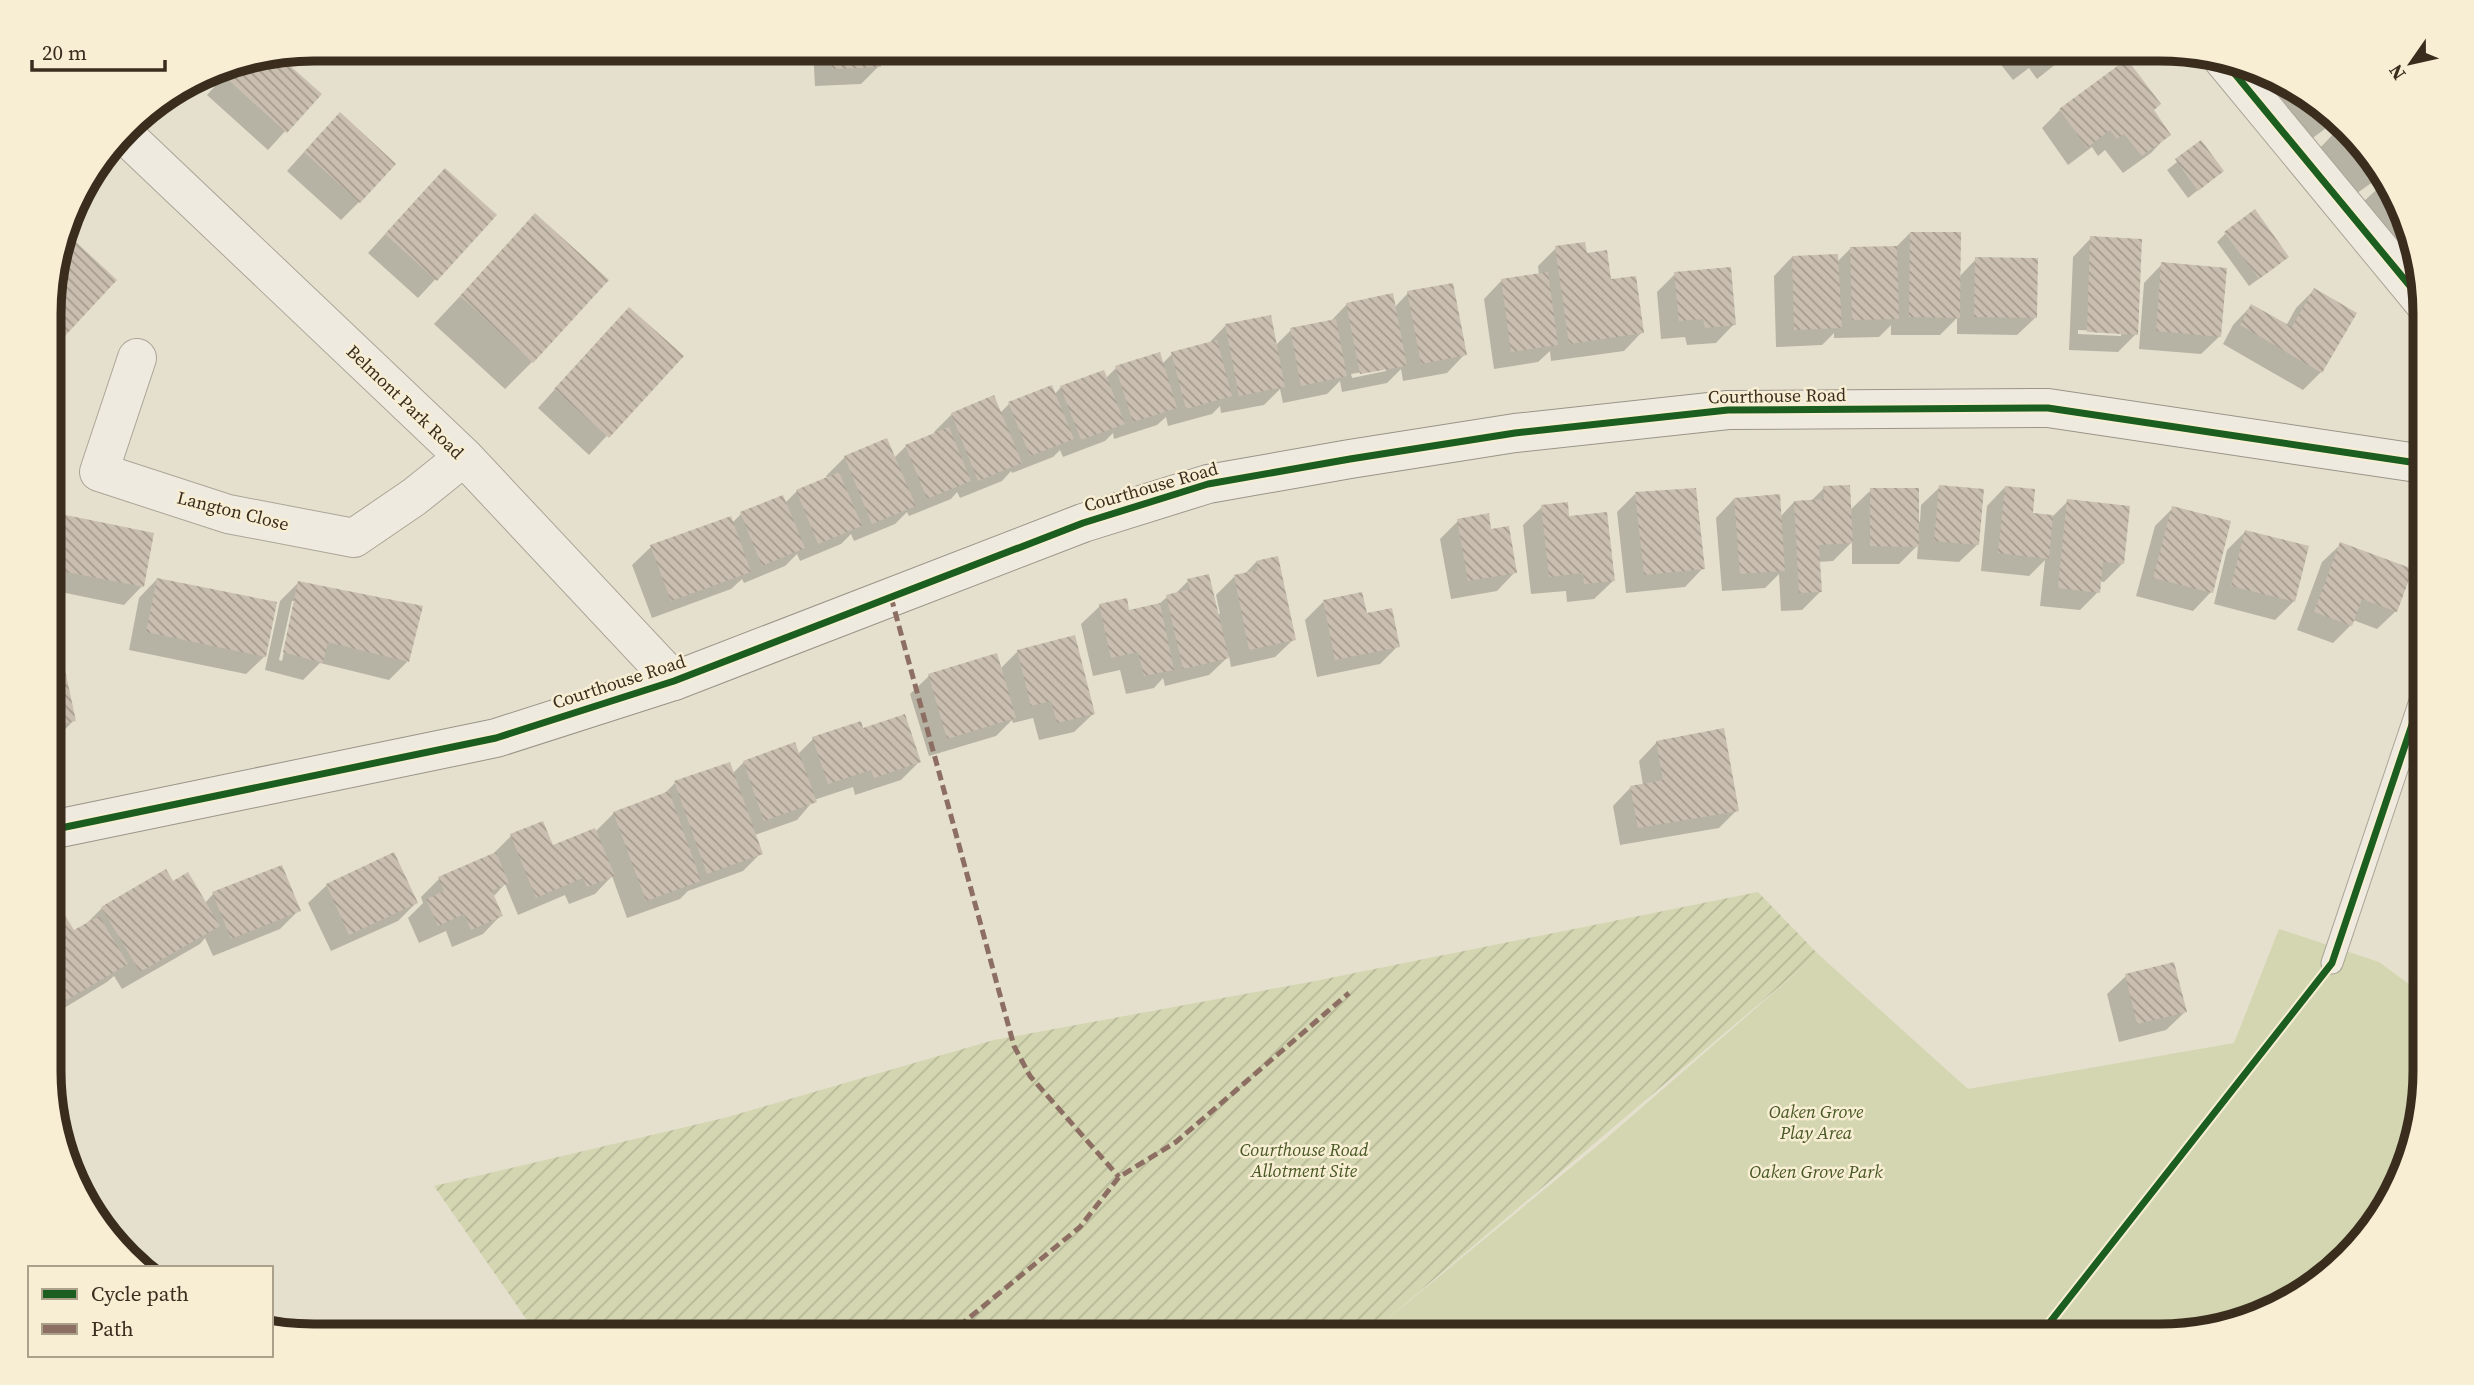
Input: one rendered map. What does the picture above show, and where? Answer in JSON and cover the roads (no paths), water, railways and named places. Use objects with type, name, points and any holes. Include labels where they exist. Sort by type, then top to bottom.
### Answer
[{"type":"street","points":[[2234,73],[2411,288]]},
{"type":"street","name":"Belmont Park Road","points":[[130,140],[464,457],[674,681]]},
{"type":"street","name":"Langton Close","points":[[137,358],[99,472],[228,513],[354,538],[414,497],[464,457]]},
{"type":"street","name":"Courthouse Road","points":[[61,828],[496,738],[674,681],[1083,523],[1208,484],[1350,458],[1515,433],[1728,410],[2049,408],[2413,462]]},
{"type":"lane","points":[[2332,963],[2413,722]]},
{"type":"park label","name":"Oaken Grove Play Area","points":[[1816,1122]]},
{"type":"park label","name":"Courthouse Road Allotment Site","points":[[1304,1160]]},
{"type":"park label","name":"Oaken Grove Park","points":[[1816,1172]]}]
